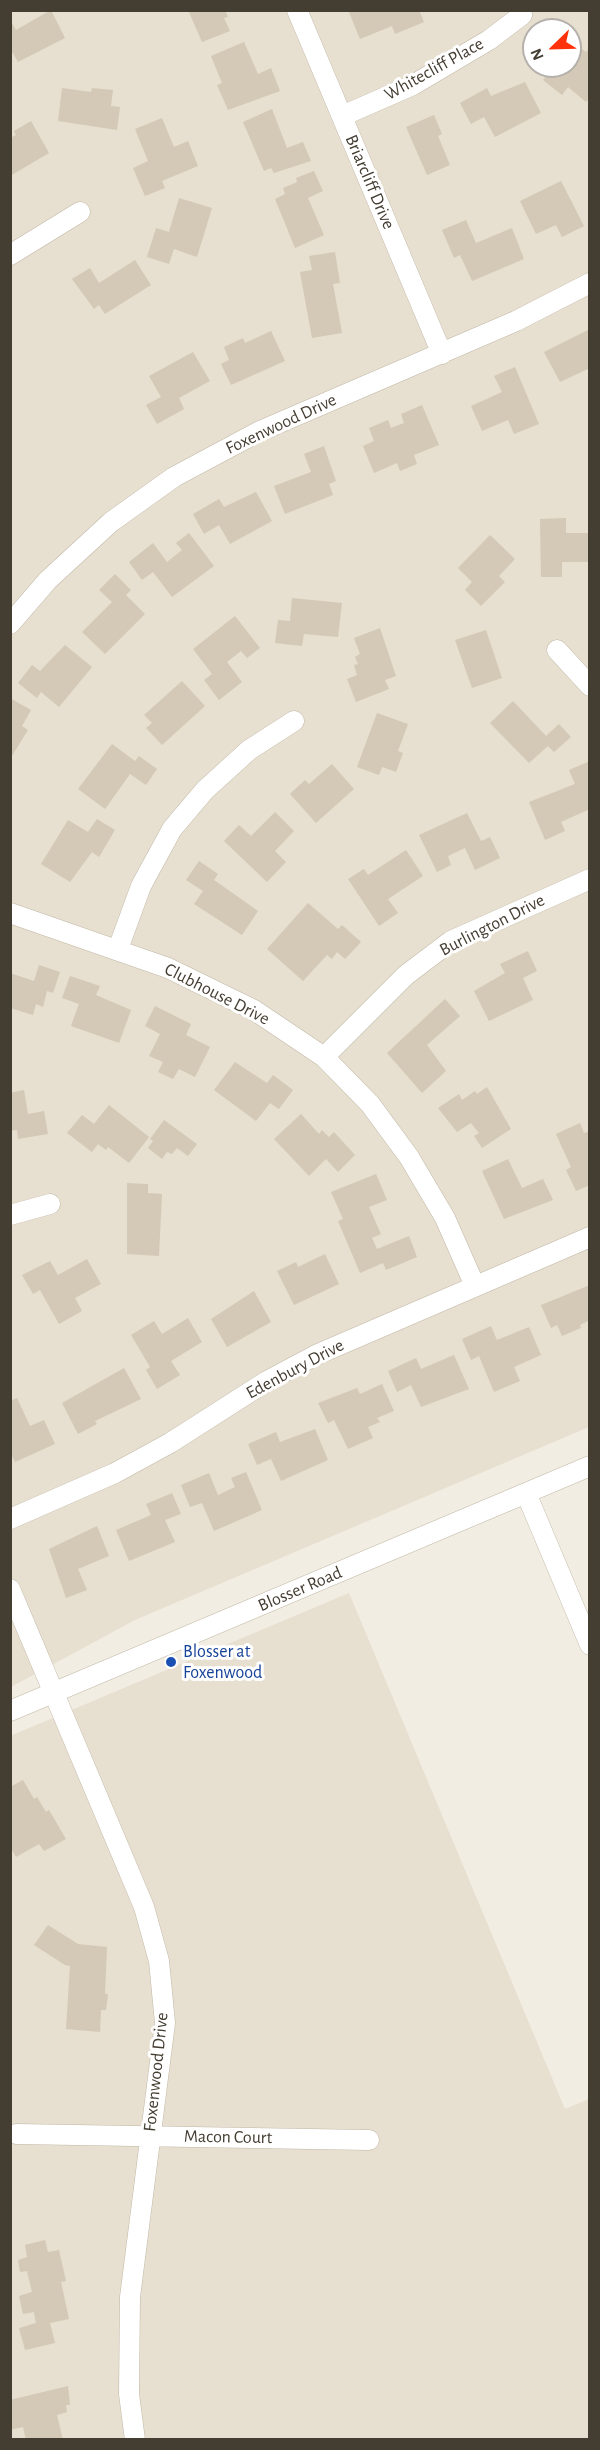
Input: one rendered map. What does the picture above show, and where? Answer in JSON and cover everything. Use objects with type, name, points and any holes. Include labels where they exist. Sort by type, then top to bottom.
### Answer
[{"type":"street","name":"Briarcliff Drive","points":[[297,10],[442,354]]},
{"type":"street","name":"Whitecliff Place","points":[[342,116],[413,85],[489,40],[522,15]]},
{"type":"street","points":[[10,255],[80,212]]},
{"type":"street","name":"Foxenwood Drive","points":[[10,624],[48,580],[111,522],[174,477],[258,432],[516,321],[590,283]]},
{"type":"street","points":[[557,650],[590,686]]},
{"type":"street","points":[[118,949],[141,886],[172,829],[205,790],[249,750],[294,721]]},
{"type":"street","name":"Burlington Drive","points":[[324,1057],[406,975],[451,942],[590,879]]},
{"type":"street","name":"Clubhouse Drive","points":[[10,913],[168,968],[254,1010],[324,1057],[370,1104],[409,1156],[445,1218],[475,1286]]},
{"type":"street","points":[[10,1215],[50,1204]]},
{"type":"street","name":"Edenbury Drive","points":[[10,1519],[115,1473],[170,1443],[267,1381],[316,1355],[590,1237]]},
{"type":"street","name":"Blosser Road","points":[[10,1711],[590,1466]]},
{"type":"street","points":[[526,1493],[590,1646]]},
{"type":"street","name":"Foxenwood Drive","points":[[10,1589],[144,1907],[159,1961],[165,2023],[130,2297],[129,2394],[135,2439]]},
{"type":"street","name":"Macon Court","points":[[16,2134],[369,2140]]},
{"type":"shaded area","points":[[10,11],[590,11],[589,1427],[135,1620],[11,1687]]},
{"type":"shaded area","points":[[349,1593],[565,2109],[589,2099],[589,2439],[11,2439],[10,1736]]},
{"type":"building","points":[[51,10],[65,38],[18,62],[13,53],[10,54],[10,20],[16,30]]},
{"type":"building","points":[[188,10],[225,10],[228,17],[224,18],[230,31],[202,42]]},
{"type":"building","points":[[348,10],[419,10],[424,22],[395,34],[392,26],[360,39]]},
{"type":"building","points":[[244,42],[258,74],[271,68],[280,91],[228,110],[217,85],[222,83],[211,56]]},
{"type":"building","points":[[590,47],[590,97],[586,102],[568,87],[562,95],[543,80],[545,78],[582,78],[582,49],[586,52]]},
{"type":"building","points":[[525,82],[541,113],[495,137],[484,117],[471,124],[460,103],[487,88],[491,96]]},
{"type":"building","points":[[62,88],[91,92],[92,88],[113,90],[111,106],[120,107],[117,130],[58,121]]},
{"type":"building","points":[[272,109],[287,148],[303,142],[311,161],[274,173],[271,168],[264,171],[243,122]]},
{"type":"building","points":[[434,115],[442,134],[438,136],[450,165],[427,175],[406,127]]},
{"type":"building","points":[[162,118],[174,147],[188,141],[198,166],[162,181],[165,188],[145,196],[133,168],[148,161],[135,129]]},
{"type":"building","points":[[31,121],[49,153],[10,176],[10,138],[16,135],[14,131]]},
{"type":"building","points":[[314,171],[323,191],[308,198],[324,235],[295,248],[275,199],[285,194],[283,188],[297,182],[296,178]]},
{"type":"building","points":[[561,181],[584,226],[562,237],[556,225],[536,234],[520,201]]},
{"type":"building","points":[[179,198],[212,208],[197,257],[174,249],[169,264],[147,257],[156,228],[169,232]]},
{"type":"building","points":[[466,220],[476,243],[512,228],[524,259],[472,281],[460,255],[454,258],[442,230]]},
{"type":"building","points":[[335,252],[340,283],[333,284],[342,333],[312,338],[300,272],[312,270],[309,256]]},
{"type":"building","points":[[135,260],[151,285],[105,314],[99,305],[94,309],[72,279],[90,268],[99,283]]},
{"type":"building","points":[[590,329],[590,368],[560,382],[544,352]]},
{"type":"building","points":[[271,331],[285,361],[231,385],[221,364],[229,360],[224,347],[243,338],[245,343]]},
{"type":"building","points":[[193,352],[210,381],[179,398],[184,409],[157,424],[146,405],[161,397],[149,376]]},
{"type":"building","points":[[515,367],[539,424],[514,434],[508,420],[482,431],[471,406],[502,392],[494,376]]},
{"type":"building","points":[[422,405],[439,445],[414,455],[417,464],[400,471],[397,463],[374,473],[363,446],[374,441],[369,428],[388,420],[391,428],[404,423],[401,414]]},
{"type":"building","points":[[324,446],[336,481],[329,484],[333,495],[285,514],[274,486],[311,472],[304,454]]},
{"type":"building","points":[[256,492],[272,521],[230,544],[219,525],[204,534],[193,514],[219,499],[224,507]]},
{"type":"building","points":[[566,518],[566,533],[590,533],[590,562],[562,562],[562,577],[541,577],[540,519]]},
{"type":"building","points":[[189,533],[214,566],[172,597],[153,572],[142,580],[129,562],[153,543],[167,562],[182,550],[176,543]]},
{"type":"building","points":[[490,535],[515,559],[499,576],[505,582],[481,606],[465,590],[472,582],[458,568]]},
{"type":"building","points":[[115,574],[131,590],[126,595],[145,614],[105,654],[82,632],[112,602],[99,590]]},
{"type":"building","points":[[292,598],[342,603],[338,637],[304,634],[302,646],[275,643],[278,620],[290,621]]},
{"type":"building","points":[[235,616],[260,648],[247,658],[241,651],[227,662],[242,682],[219,700],[204,680],[212,674],[193,649]]},
{"type":"building","points":[[380,628],[396,676],[385,680],[389,689],[356,702],[347,679],[357,675],[354,665],[358,664],[355,657],[360,654],[354,638]]},
{"type":"building","points":[[486,630],[502,678],[472,688],[455,640]]},
{"type":"building","points":[[65,645],[92,667],[59,707],[41,692],[37,698],[18,683],[32,665],[40,671]]},
{"type":"building","points":[[182,681],[205,706],[162,745],[146,728],[152,723],[144,715]]},
{"type":"building","points":[[10,698],[31,710],[22,726],[28,730],[10,759]]},
{"type":"building","points":[[513,701],[546,736],[559,724],[571,737],[554,752],[548,746],[529,763],[490,723]]},
{"type":"building","points":[[377,713],[408,724],[398,751],[403,753],[396,772],[382,767],[379,775],[357,767]]},
{"type":"building","points":[[112,744],[135,761],[139,756],[157,769],[146,785],[130,774],[105,809],[78,789]]},
{"type":"building","points":[[590,761],[590,809],[561,822],[565,831],[545,840],[529,802],[575,784],[569,770]]},
{"type":"building","points":[[332,764],[354,789],[316,823],[290,794],[305,780],[309,784]]},
{"type":"building","points":[[275,812],[294,831],[275,851],[286,862],[267,882],[224,841],[239,825],[251,836]]},
{"type":"building","points":[[467,813],[481,841],[490,837],[500,858],[475,870],[465,848],[448,856],[451,865],[437,872],[419,835]]},
{"type":"building","points":[[97,819],[115,830],[99,857],[92,852],[70,882],[41,864],[68,820],[88,832]]},
{"type":"building","points":[[406,850],[423,876],[388,899],[398,913],[379,926],[348,879],[364,869],[368,875]]},
{"type":"building","points":[[199,861],[218,874],[214,880],[258,911],[242,935],[194,904],[203,891],[186,880]]},
{"type":"building","points":[[308,903],[338,929],[342,925],[361,942],[345,959],[337,952],[332,959],[327,955],[303,981],[267,949]]},
{"type":"building","points":[[528,951],[537,971],[523,978],[533,1000],[489,1021],[474,991],[505,973],[500,964]]},
{"type":"building","points":[[39,965],[60,972],[53,993],[47,991],[43,1007],[36,1004],[33,1015],[10,1008],[10,973],[34,981]]},
{"type":"building","points":[[70,976],[100,986],[96,995],[131,1010],[119,1043],[71,1026],[79,1004],[62,998]]},
{"type":"building","points":[[445,999],[460,1016],[427,1045],[446,1071],[422,1093],[387,1053]]},
{"type":"building","points":[[155,1006],[191,1024],[186,1035],[210,1047],[195,1077],[179,1069],[173,1079],[158,1072],[163,1062],[149,1056],[160,1034],[145,1026]]},
{"type":"building","points":[[235,1062],[267,1083],[273,1075],[293,1090],[279,1109],[270,1103],[256,1121],[214,1090]]},
{"type":"building","points":[[487,1087],[511,1129],[482,1148],[474,1136],[479,1133],[471,1123],[457,1132],[438,1108],[459,1094],[462,1100],[475,1091],[477,1094]]},
{"type":"building","points":[[24,1090],[28,1114],[44,1111],[48,1134],[18,1139],[17,1130],[10,1131],[10,1093]]},
{"type":"building","points":[[109,1105],[149,1137],[129,1163],[108,1147],[106,1150],[98,1144],[92,1152],[67,1133],[82,1115],[94,1124]]},
{"type":"building","points":[[301,1114],[319,1134],[322,1130],[329,1137],[334,1132],[355,1155],[338,1172],[326,1159],[309,1176],[274,1139]]},
{"type":"building","points":[[164,1120],[197,1144],[188,1156],[177,1148],[172,1154],[167,1152],[162,1159],[148,1148],[153,1141],[150,1139]]},
{"type":"building","points":[[580,1123],[584,1133],[590,1131],[590,1185],[576,1191],[566,1170],[571,1167],[556,1134]]},
{"type":"building","points":[[508,1159],[522,1188],[543,1179],[553,1200],[504,1219],[482,1171]]},
{"type":"building","points":[[376,1174],[387,1200],[369,1207],[381,1234],[372,1238],[377,1249],[409,1236],[417,1257],[386,1270],[383,1263],[360,1273],[338,1221],[343,1219],[331,1192]]},
{"type":"building","points":[[127,1183],[148,1184],[148,1193],[162,1194],[159,1256],[127,1254]]},
{"type":"building","points":[[325,1254],[339,1284],[294,1305],[277,1271],[296,1262],[298,1267]]},
{"type":"building","points":[[87,1259],[101,1284],[75,1298],[82,1311],[59,1324],[40,1290],[33,1294],[22,1275],[50,1261],[58,1275]]},
{"type":"building","points":[[590,1285],[590,1320],[580,1325],[581,1328],[562,1336],[557,1325],[551,1328],[541,1305]]},
{"type":"building","points":[[254,1291],[271,1322],[227,1347],[211,1319]]},
{"type":"building","points":[[188,1318],[202,1342],[171,1361],[180,1375],[157,1389],[146,1370],[150,1367],[131,1335],[154,1321],[162,1334]]},
{"type":"building","points":[[491,1326],[497,1340],[529,1327],[541,1355],[514,1367],[520,1381],[494,1392],[479,1356],[471,1360],[462,1339]]},
{"type":"building","points":[[454,1355],[469,1389],[421,1407],[411,1385],[397,1392],[388,1371],[416,1358],[421,1369]]},
{"type":"building","points":[[124,1368],[141,1399],[95,1421],[97,1424],[78,1434],[62,1403]]},
{"type":"building","points":[[382,1384],[394,1411],[377,1418],[380,1422],[368,1427],[373,1438],[348,1449],[334,1420],[328,1423],[318,1403],[357,1388],[360,1394]]},
{"type":"building","points":[[17,1398],[30,1426],[44,1420],[55,1444],[15,1462],[10,1452],[10,1401]]},
{"type":"building","points":[[315,1429],[328,1460],[281,1481],[271,1459],[257,1465],[248,1444],[276,1432],[280,1442]]},
{"type":"building","points":[[246,1472],[262,1510],[214,1531],[202,1503],[190,1507],[181,1485],[209,1473],[218,1495],[235,1487],[231,1478]]},
{"type":"building","points":[[172,1493],[181,1514],[165,1520],[175,1542],[129,1561],[116,1530],[151,1515],[146,1504]]},
{"type":"building","points":[[97,1526],[109,1556],[78,1569],[87,1590],[66,1598],[49,1549]]},
{"type":"building","points":[[23,1780],[34,1799],[37,1797],[46,1812],[49,1810],[66,1839],[44,1851],[39,1844],[16,1857],[10,1847],[10,1787]]},
{"type":"building","points":[[48,1925],[78,1944],[107,1947],[105,1994],[108,1994],[106,2010],[101,2010],[100,2032],[66,2029],[70,1966],[34,1945]]},
{"type":"building","points":[[45,2240],[48,2252],[59,2250],[66,2281],[61,2282],[69,2319],[50,2323],[55,2343],[25,2350],[19,2328],[36,2323],[34,2312],[23,2314],[19,2296],[32,2292],[27,2271],[20,2272],[18,2260],[27,2257],[25,2245]]},
{"type":"building","points":[[68,2386],[70,2405],[66,2405],[67,2412],[57,2415],[63,2440],[26,2440],[23,2427],[10,2430],[10,2400]]},
{"type":"place","name":"Blosser at Foxenwood","points":[[171,1662]]}]
